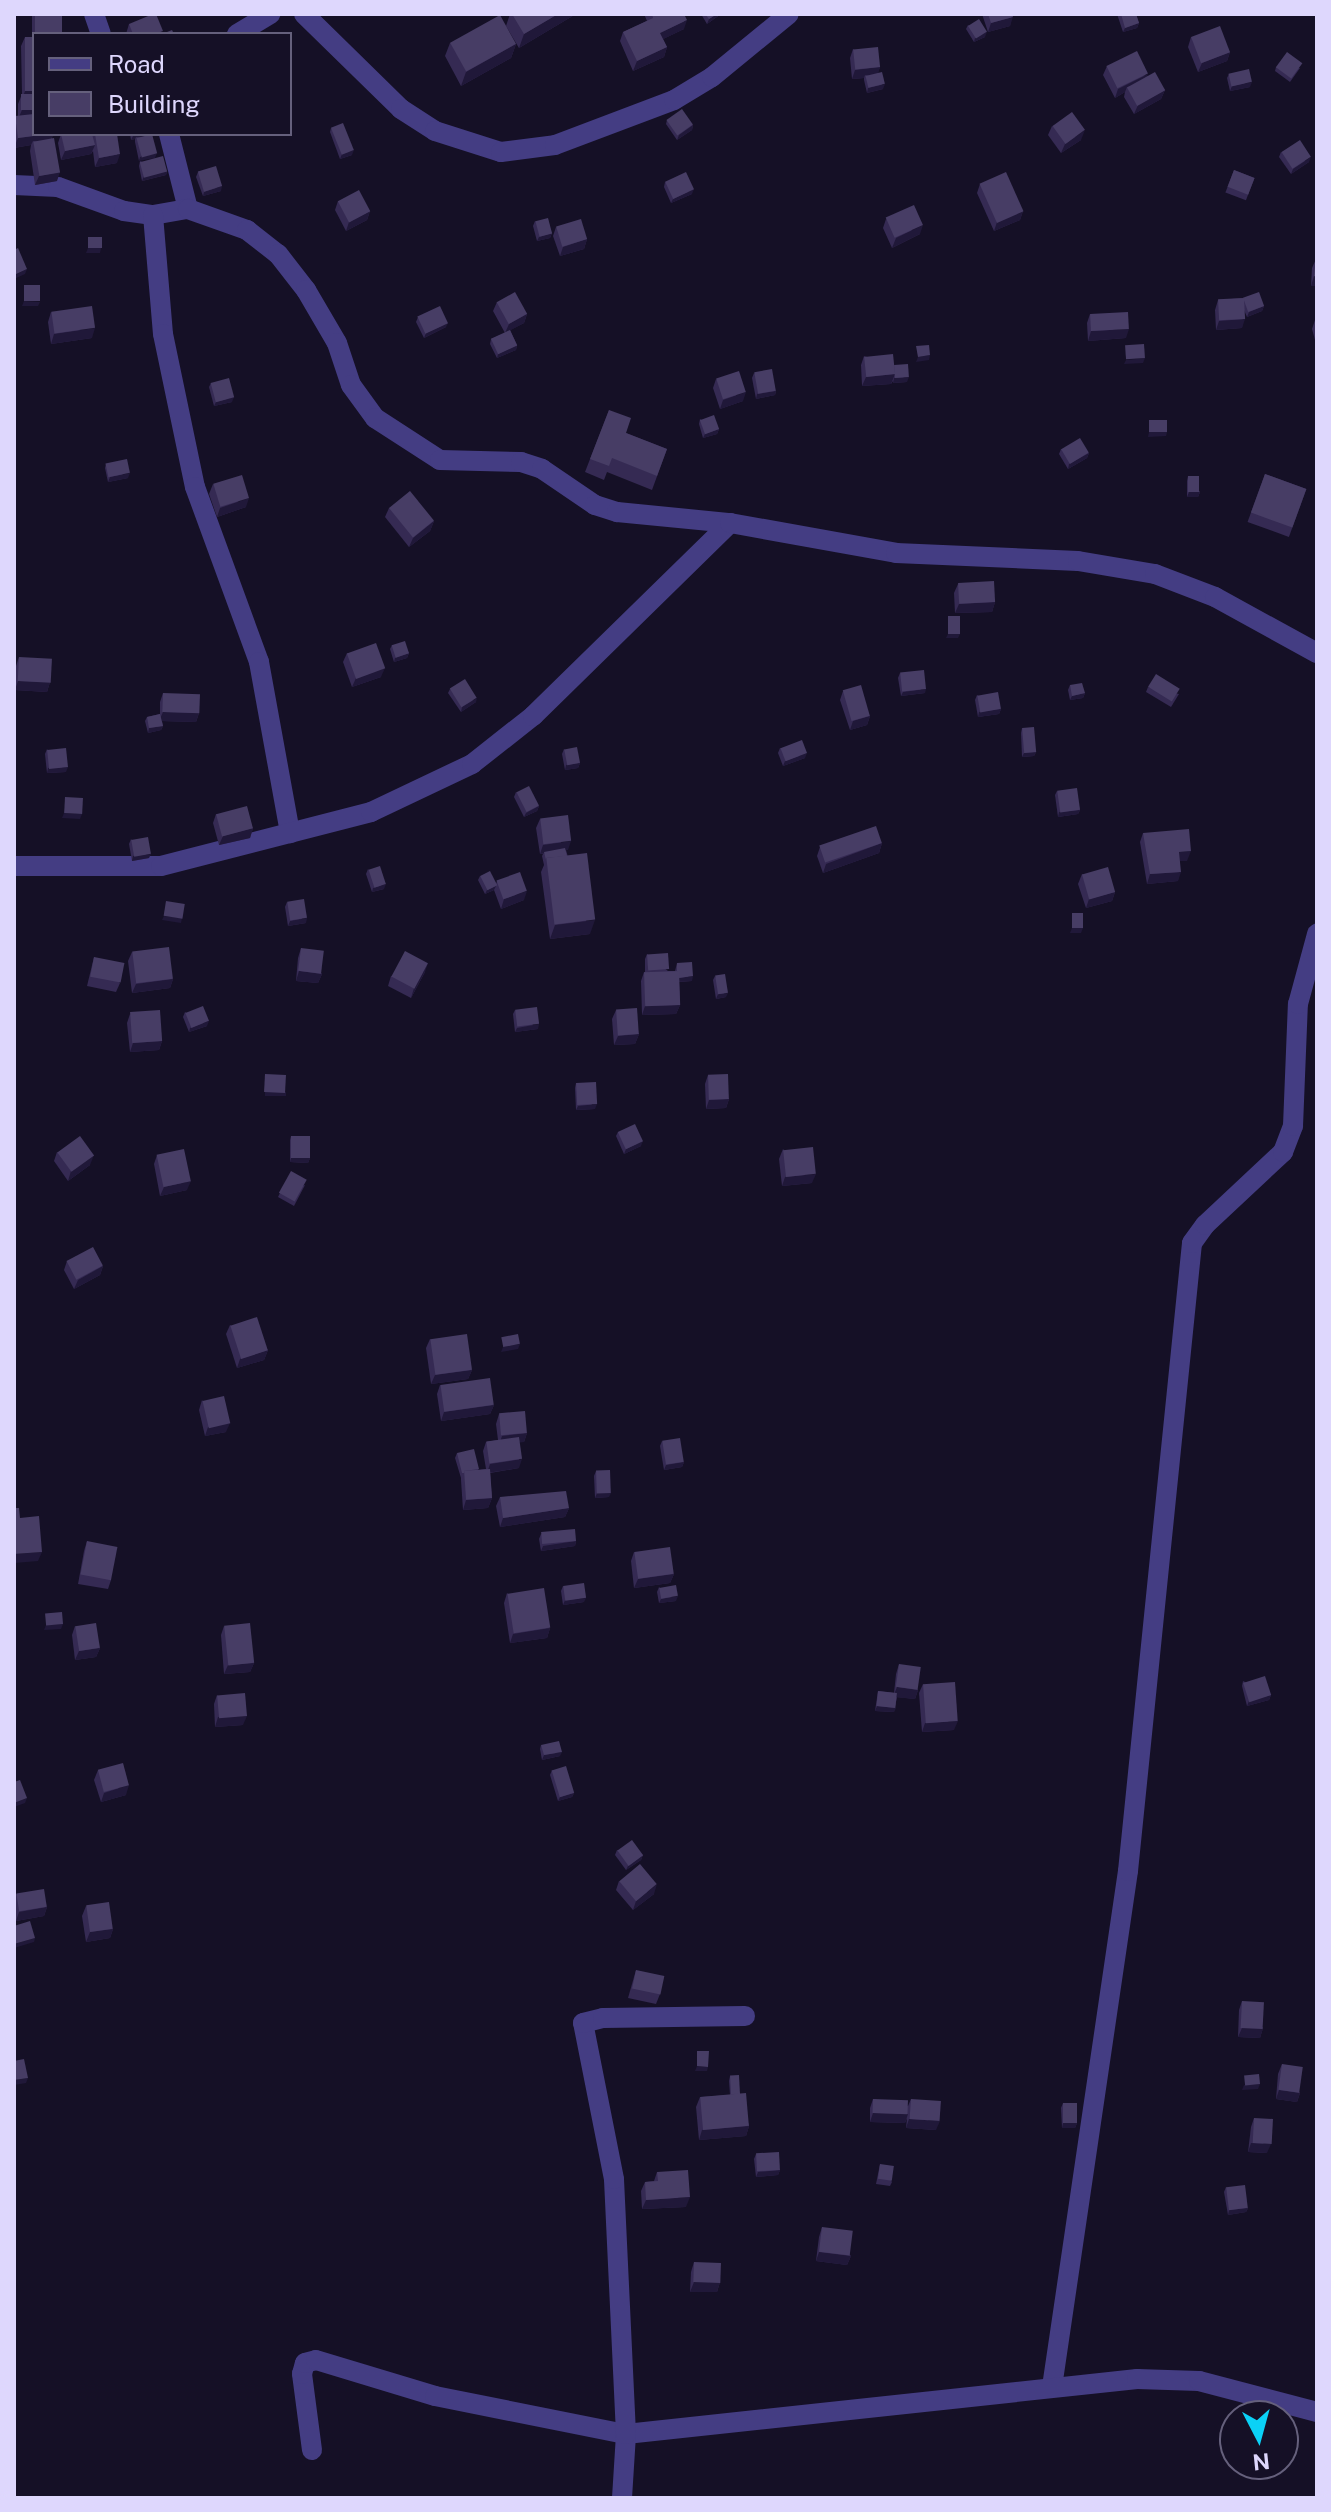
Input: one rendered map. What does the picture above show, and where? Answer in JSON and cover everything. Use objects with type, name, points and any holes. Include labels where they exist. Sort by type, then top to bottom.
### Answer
[{"type":"street","points":[[240,32],[270,14]]},
{"type":"street","points":[[304,14],[401,109],[435,131],[501,152],[555,145],[674,100],[712,77],[789,14]]},
{"type":"street","points":[[170,136],[188,209]]},
{"type":"street","points":[[14,185],[58,187],[124,211],[153,215],[188,209],[247,230],[278,254],[337,343],[351,385],[375,418],[416,449],[467,465],[521,462],[542,469],[595,505],[617,512],[730,523],[896,553],[1078,561],[1155,574],[1215,597],[1317,653]]},
{"type":"street","points":[[153,215],[163,334],[195,487],[259,662],[290,833]]},
{"type":"street","points":[[14,866],[161,866],[371,812],[472,764],[533,716],[730,523]]},
{"type":"street","points":[[1052,2387],[1128,1871],[1192,1243],[1205,1225],[1283,1152],[1293,1126],[1298,1004],[1317,934]]},
{"type":"street","points":[[622,2498],[626,2434],[614,2179],[583,2023],[603,2018],[745,2016]]},
{"type":"street","points":[[312,2450],[302,2374],[305,2363],[316,2360],[435,2396],[626,2434],[1137,2379],[1199,2381],[1317,2412]]},
{"type":"building","points":[[35,14],[62,14],[62,32],[35,32]]},
{"type":"building","points":[[156,14],[163,31],[132,32],[129,24]]},
{"type":"building","points":[[512,14],[558,14],[524,34]]},
{"type":"building","points":[[652,14],[684,14],[687,20],[660,33],[667,47],[637,61],[623,32],[653,18]]},
{"type":"building","points":[[988,14],[1012,14],[1013,17],[991,23]]},
{"type":"building","points":[[1121,14],[1136,14],[1139,23],[1125,28]]},
{"type":"building","points":[[500,15],[516,44],[466,71],[450,43]]},
{"type":"building","points":[[979,19],[987,32],[976,39],[968,26]]},
{"type":"building","points":[[1220,26],[1230,52],[1201,63],[1191,37]]},
{"type":"building","points":[[25,37],[32,37],[32,91],[25,91]]},
{"type":"building","points":[[878,47],[880,67],[855,70],[853,50]]},
{"type":"building","points":[[1137,51],[1148,73],[1117,88],[1106,66]]},
{"type":"building","points":[[1287,52],[1302,63],[1291,79],[1276,67]]},
{"type":"building","points":[[1249,69],[1252,82],[1231,86],[1229,74]]},
{"type":"building","points":[[882,72],[885,84],[868,88],[866,76]]},
{"type":"building","points":[[1155,72],[1165,90],[1137,106],[1127,88]]},
{"type":"building","points":[[21,94],[32,94],[32,110],[21,110]]},
{"type":"building","points":[[682,109],[693,125],[677,135],[666,120]]},
{"type":"building","points":[[1072,112],[1085,130],[1066,144],[1053,126]]},
{"type":"building","points":[[32,114],[34,136],[18,138],[15,116]]},
{"type":"building","points":[[343,123],[354,150],[342,155],[331,128]]},
{"type":"building","points":[[61,136],[93,136],[95,145],[65,151]]},
{"type":"building","points":[[95,136],[117,136],[120,154],[99,158]]},
{"type":"building","points":[[153,136],[157,153],[142,157],[137,138]]},
{"type":"building","points":[[54,138],[60,172],[39,176],[33,142]]},
{"type":"building","points":[[1300,140],[1311,157],[1292,169],[1282,152]]},
{"type":"building","points":[[163,156],[167,171],[144,178],[140,162]]},
{"type":"building","points":[[216,166],[222,186],[204,192],[198,172]]},
{"type":"building","points":[[1234,170],[1255,178],[1248,195],[1228,187]]},
{"type":"building","points":[[686,172],[694,189],[673,199],[665,182]]},
{"type":"building","points":[[1006,172],[1023,211],[997,223],[980,184]]},
{"type":"building","points":[[359,190],[370,211],[349,222],[338,201]]},
{"type":"building","points":[[914,205],[923,225],[895,238],[886,218]]},
{"type":"building","points":[[548,218],[552,233],[540,237],[535,221]]},
{"type":"building","points":[[581,219],[587,239],[562,247],[556,227]]},
{"type":"building","points":[[88,237],[102,237],[102,248],[88,248]]},
{"type":"building","points":[[18,248],[27,269],[14,275],[14,250]]},
{"type":"building","points":[[24,285],[40,285],[40,301],[24,301]]},
{"type":"building","points":[[515,292],[527,314],[509,324],[497,302]]},
{"type":"building","points":[[1259,292],[1264,306],[1248,312],[1243,298]]},
{"type":"building","points":[[1244,298],[1245,319],[1219,320],[1218,299]]},
{"type":"building","points":[[92,306],[95,328],[54,333],[51,312]]},
{"type":"building","points":[[440,306],[448,323],[425,334],[417,317]]},
{"type":"building","points":[[1128,312],[1129,329],[1091,331],[1090,314]]},
{"type":"building","points":[[510,330],[517,345],[498,354],[491,339]]},
{"type":"building","points":[[1144,344],[1145,358],[1126,359],[1125,345]]},
{"type":"building","points":[[929,345],[930,355],[918,357],[916,346]]},
{"type":"building","points":[[893,354],[895,374],[866,377],[864,357]]},
{"type":"building","points":[[908,364],[909,377],[895,378],[894,365]]},
{"type":"building","points":[[772,369],[776,391],[758,394],[754,372]]},
{"type":"building","points":[[739,371],[746,392],[723,399],[716,378]]},
{"type":"building","points":[[229,378],[234,397],[216,402],[211,383]]},
{"type":"building","points":[[609,410],[631,418],[626,433],[667,449],[657,476],[612,458],[609,466],[590,459]]},
{"type":"building","points":[[714,415],[719,429],[705,434],[700,420]]},
{"type":"building","points":[[1149,420],[1167,420],[1167,432],[1149,432]]},
{"type":"building","points":[[1080,438],[1089,453],[1070,464],[1061,449]]},
{"type":"building","points":[[127,459],[130,473],[108,477],[105,464]]},
{"type":"building","points":[[1265,474],[1306,489],[1292,528],[1251,513]]},
{"type":"building","points":[[242,475],[249,498],[220,507],[213,484]]},
{"type":"building","points":[[1188,476],[1199,476],[1199,492],[1188,492]]},
{"type":"building","points":[[410,491],[434,521],[413,538],[389,508]]},
{"type":"building","points":[[994,581],[995,602],[959,604],[958,583]]},
{"type":"building","points":[[948,616],[960,616],[960,634],[948,634]]},
{"type":"building","points":[[405,641],[409,653],[396,658],[392,645]]},
{"type":"building","points":[[376,643],[385,668],[356,679],[347,654]]},
{"type":"building","points":[[19,657],[52,659],[51,683],[18,681]]},
{"type":"building","points":[[924,670],[926,689],[902,691],[900,673]]},
{"type":"building","points":[[1156,674],[1180,689],[1172,702],[1148,687]]},
{"type":"building","points":[[465,679],[477,698],[461,707],[450,689]]},
{"type":"building","points":[[1082,683],[1085,693],[1072,696],[1070,685]]},
{"type":"building","points":[[861,685],[870,716],[852,721],[843,690]]},
{"type":"building","points":[[998,692],[1001,709],[980,712],[977,696]]},
{"type":"building","points":[[163,693],[200,694],[199,713],[162,712]]},
{"type":"building","points":[[160,714],[163,726],[149,728],[147,717]]},
{"type":"building","points":[[1034,727],[1036,752],[1024,753],[1022,728]]},
{"type":"building","points":[[802,740],[807,753],[786,761],[781,748]]},
{"type":"building","points":[[577,747],[580,763],[567,765],[564,749]]},
{"type":"building","points":[[66,748],[68,767],[49,769],[47,750]]},
{"type":"building","points":[[529,786],[539,806],[527,812],[517,792]]},
{"type":"building","points":[[1077,788],[1080,810],[1060,813],[1057,791]]},
{"type":"building","points":[[65,797],[83,798],[82,814],[64,813]]},
{"type":"building","points":[[247,806],[253,828],[222,836],[216,814]]},
{"type":"building","points":[[568,815],[571,841],[543,844],[540,818]]},
{"type":"building","points":[[876,826],[882,843],[825,863],[819,846]]},
{"type":"building","points":[[1189,829],[1191,851],[1179,852],[1181,872],[1150,874],[1143,833]]},
{"type":"building","points":[[148,837],[151,854],[134,857],[131,840]]},
{"type":"building","points":[[565,848],[567,856],[546,860],[544,852]]},
{"type":"building","points":[[587,853],[595,920],[554,924],[546,858]]},
{"type":"building","points":[[380,866],[386,884],[374,888],[369,870]]},
{"type":"building","points":[[1108,867],[1115,892],[1089,899],[1082,874]]},
{"type":"building","points":[[490,871],[497,885],[487,890],[480,876]]},
{"type":"building","points":[[520,872],[527,891],[503,899],[497,881]]},
{"type":"building","points":[[304,899],[307,918],[290,920],[287,902]]},
{"type":"building","points":[[166,901],[185,904],[182,919],[164,916]]},
{"type":"building","points":[[1072,913],[1083,913],[1083,928],[1072,928]]},
{"type":"building","points":[[169,947],[173,979],[136,983],[132,952]]},
{"type":"building","points":[[301,948],[324,951],[321,974],[298,971]]},
{"type":"building","points":[[405,951],[428,963],[414,989],[391,977]]},
{"type":"building","points":[[668,953],[669,969],[648,970],[647,954]]},
{"type":"building","points":[[94,957],[124,963],[121,983],[90,977]]},
{"type":"building","points":[[692,962],[693,976],[679,978],[677,963]]},
{"type":"building","points":[[679,971],[680,1005],[645,1006],[644,972]]},
{"type":"building","points":[[725,974],[728,993],[718,994],[715,976]]},
{"type":"building","points":[[203,1006],[209,1021],[191,1028],[185,1013]]},
{"type":"building","points":[[537,1007],[539,1024],[517,1027],[515,1010]]},
{"type":"building","points":[[637,1008],[639,1034],[618,1035],[616,1009]]},
{"type":"building","points":[[160,1010],[162,1041],[132,1043],[130,1012]]},
{"type":"building","points":[[265,1074],[286,1075],[285,1093],[264,1092]]},
{"type":"building","points":[[728,1074],[729,1099],[709,1100],[708,1075]]},
{"type":"building","points":[[596,1082],[597,1104],[577,1105],[576,1083]]},
{"type":"building","points":[[635,1124],[643,1141],[626,1149],[618,1132]]},
{"type":"building","points":[[80,1136],[94,1155],[71,1172],[57,1152]]},
{"type":"building","points":[[291,1136],[310,1136],[310,1158],[291,1158]]},
{"type":"building","points":[[813,1147],[816,1174],[786,1177],[783,1150]]},
{"type":"building","points":[[184,1149],[191,1181],[163,1187],[157,1155]]},
{"type":"building","points":[[291,1171],[307,1180],[295,1202],[279,1193]]},
{"type":"building","points":[[93,1247],[103,1266],[76,1280],[67,1261]]},
{"type":"building","points":[[257,1317],[268,1350],[241,1359],[230,1326]]},
{"type":"building","points":[[467,1334],[472,1370],[435,1375],[430,1339]]},
{"type":"building","points":[[518,1334],[520,1344],[503,1347],[501,1337]]},
{"type":"building","points":[[490,1378],[494,1405],[444,1412],[440,1385]]},
{"type":"building","points":[[224,1396],[230,1423],[209,1428],[203,1401]]},
{"type":"building","points":[[525,1411],[527,1433],[501,1435],[499,1413]]},
{"type":"building","points":[[519,1437],[522,1459],[489,1463],[486,1442]]},
{"type":"building","points":[[680,1438],[684,1462],[666,1465],[662,1441]]},
{"type":"building","points":[[474,1449],[479,1469],[462,1473],[457,1453]]},
{"type":"building","points":[[490,1469],[492,1498],[466,1500],[464,1471]]},
{"type":"building","points":[[596,1470],[610,1470],[611,1493],[597,1493]]},
{"type":"building","points":[[566,1491],[569,1508],[503,1518],[500,1497]]},
{"type":"building","points":[[14,1508],[19,1508],[20,1518],[39,1516],[42,1552],[14,1554]]},
{"type":"building","points":[[575,1529],[576,1541],[542,1544],[541,1532]]},
{"type":"building","points":[[87,1541],[117,1547],[111,1580],[81,1574]]},
{"type":"building","points":[[670,1547],[674,1574],[638,1579],[634,1552]]},
{"type":"building","points":[[584,1583],[586,1598],[565,1601],[563,1586]]},
{"type":"building","points":[[676,1585],[678,1596],[661,1599],[659,1588]]},
{"type":"building","points":[[544,1588],[550,1628],[514,1633],[507,1594]]},
{"type":"building","points":[[62,1612],[63,1624],[46,1625],[45,1613]]},
{"type":"building","points":[[96,1623],[100,1648],[79,1651],[75,1626]]},
{"type":"building","points":[[250,1623],[254,1663],[228,1665],[224,1626]]},
{"type":"building","points":[[899,1664],[921,1667],[918,1690],[896,1687]]},
{"type":"building","points":[[1265,1676],[1271,1695],[1249,1702],[1243,1683]]},
{"type":"building","points":[[955,1682],[958,1721],[926,1723],[923,1684]]},
{"type":"building","points":[[878,1691],[897,1693],[895,1708],[876,1706]]},
{"type":"building","points":[[245,1693],[247,1716],[219,1718],[217,1695]]},
{"type":"building","points":[[559,1741],[562,1752],[544,1755],[541,1745]]},
{"type":"building","points":[[123,1763],[129,1785],[104,1792],[98,1770]]},
{"type":"building","points":[[566,1766],[574,1793],[560,1797],[552,1770]]},
{"type":"building","points":[[20,1780],[27,1798],[14,1803],[14,1782]]},
{"type":"building","points":[[632,1840],[643,1855],[629,1866],[617,1851]]},
{"type":"building","points":[[640,1864],[657,1884],[636,1901],[619,1881]]},
{"type":"building","points":[[44,1889],[47,1907],[19,1911],[16,1893]]},
{"type":"building","points":[[109,1902],[113,1929],[90,1932],[86,1905]]},
{"type":"building","points":[[30,1921],[35,1938],[14,1944],[14,1926]]},
{"type":"building","points":[[636,1970],[664,1976],[660,1995],[632,1989]]},
{"type":"building","points":[[1242,2001],[1264,2002],[1263,2029],[1241,2028]]},
{"type":"building","points":[[697,2051],[709,2051],[708,2067],[697,2066]]},
{"type":"building","points":[[24,2059],[28,2078],[14,2080],[14,2061]]},
{"type":"building","points":[[1282,2064],[1303,2067],[1299,2093],[1278,2090]]},
{"type":"building","points":[[1259,2074],[1260,2084],[1245,2086],[1244,2076]]},
{"type":"building","points":[[730,2075],[739,2075],[740,2094],[731,2094]]},
{"type":"building","points":[[746,2093],[749,2126],[703,2130],[700,2097]]},
{"type":"building","points":[[873,2099],[908,2100],[907,2114],[873,2113]]},
{"type":"building","points":[[911,2099],[941,2101],[940,2121],[910,2119]]},
{"type":"building","points":[[1063,2103],[1077,2103],[1077,2123],[1063,2123]]},
{"type":"building","points":[[1254,2118],[1273,2119],[1272,2144],[1253,2143]]},
{"type":"building","points":[[779,2152],[780,2170],[757,2171],[756,2153]]},
{"type":"building","points":[[880,2164],[894,2166],[892,2181],[878,2179]]},
{"type":"building","points":[[688,2170],[690,2197],[646,2200],[645,2182],[658,2181],[657,2172]]},
{"type":"building","points":[[1245,2185],[1248,2208],[1229,2210],[1226,2187]]},
{"type":"building","points":[[822,2227],[853,2231],[850,2256],[819,2252]]},
{"type":"building","points":[[694,2262],[721,2263],[720,2283],[693,2282]]}]
